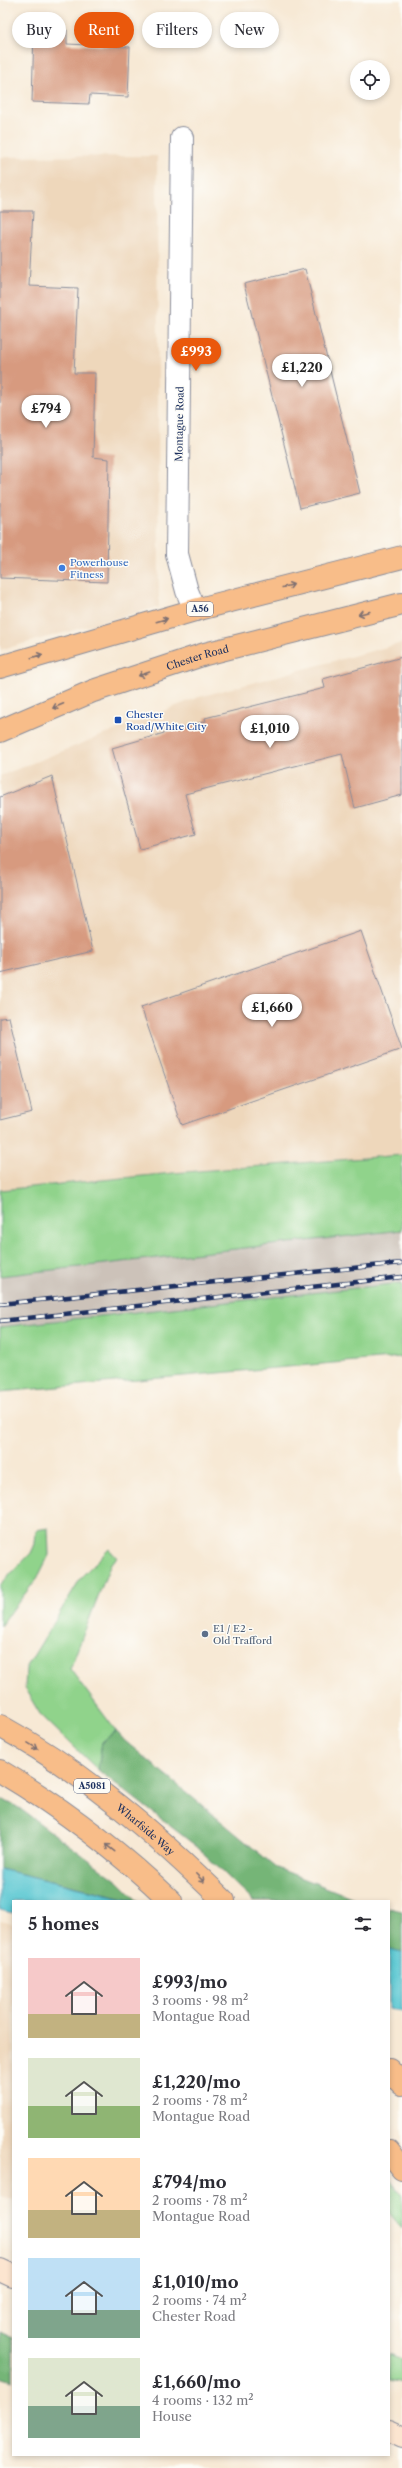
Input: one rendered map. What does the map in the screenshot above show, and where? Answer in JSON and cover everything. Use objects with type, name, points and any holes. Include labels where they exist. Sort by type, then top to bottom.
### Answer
[{"type":"highway","name":"A56","points":[[0,667],[195,610],[402,556]]},
{"type":"highway","name":"Chester Road","points":[[0,731],[93,691],[205,654],[402,604]]},
{"type":"highway","name":"Wharfside Way","points":[[0,1726],[46,1754],[115,1802],[177,1855],[223,1900]]},
{"type":"highway","points":[[0,1771],[75,1821],[141,1872],[170,1900]]},
{"type":"highway","points":[[390,2071],[402,2084]]},
{"type":"highway","points":[[390,2152],[402,2168]]},
{"type":"street","name":"Montague Road","points":[[182,138],[177,554],[186,591],[195,610]]},
{"type":"street","points":[[0,2270],[12,2276]]},
{"type":"street","points":[[390,2431],[402,2437]]},
{"type":"shaded area","points":[[157,156],[159,607],[0,650],[0,157]]},
{"type":"shaded area","points":[[402,643],[402,1155],[0,1191],[0,776],[199,697]]},
{"type":"shaded area","points":[[402,1155],[402,1357],[0,1392],[0,1191]]},
{"type":"shaded area","points":[[0,1921],[12,1924],[12,2200],[0,2196]]},
{"type":"green space","points":[[402,1155],[402,1230],[0,1276],[0,1190],[173,1173]]},
{"type":"green space","points":[[402,1283],[402,1357],[0,1392],[0,1327]]},
{"type":"green space","points":[[48,1528],[49,1555],[38,1577],[0,1626],[0,1585],[31,1553],[35,1544],[36,1530]]},
{"type":"green space","points":[[109,1549],[117,1558],[111,1563],[70,1669],[116,1731],[102,1742],[98,1770],[40,1714],[25,1689],[26,1668],[82,1576]]},
{"type":"green space","points":[[116,1731],[125,1741],[277,1868],[358,1900],[252,1900],[196,1846],[98,1770],[102,1742]]},
{"type":"green space","points":[[0,1798],[19,1808],[119,1882],[137,1900],[134,1900],[0,1869]]},
{"type":"green space","points":[[390,1908],[402,1911],[402,1952],[390,1949]]},
{"type":"green space","points":[[390,2179],[402,2194],[402,2228],[390,2214]]},
{"type":"green space","points":[[0,2332],[12,2338],[12,2381],[0,2377]]},
{"type":"green space","points":[[390,2354],[402,2359],[402,2383],[390,2380]]},
{"type":"water","points":[[0,1869],[131,1900],[12,1900],[12,1913],[0,1910]]},
{"type":"water","points":[[390,1949],[402,1952],[402,2012],[390,2009]]},
{"type":"building","points":[[66,30],[67,44],[74,44],[74,48],[130,48],[128,97],[90,95],[89,104],[32,102],[33,48],[66,48]]},
{"type":"building","points":[[0,211],[33,211],[29,286],[78,288],[74,373],[95,373],[93,457],[109,459],[107,582],[0,578]]},
{"type":"building","points":[[305,269],[360,493],[300,508],[244,284]]},
{"type":"building","points":[[402,657],[402,795],[355,808],[342,754],[185,794],[196,834],[140,849],[112,748],[206,721],[205,718],[325,688],[323,679]]},
{"type":"building","points":[[52,776],[93,951],[0,973],[0,797]]},
{"type":"building","points":[[361,931],[402,1049],[182,1125],[141,1007]]},
{"type":"building","points":[[9,1017],[32,1112],[0,1120],[0,1018]]},
{"type":"railway","points":[[0,1304],[402,1263]]},
{"type":"railway","points":[[0,1321],[402,1277]]},
{"type":"place","name":"Powerhouse Fitness","points":[[62,568]]},
{"type":"place","name":"Chester Road/White City","points":[[118,720]]},
{"type":"place","name":"E1 / E2 - Old Trafford","points":[[205,1634]]}]
